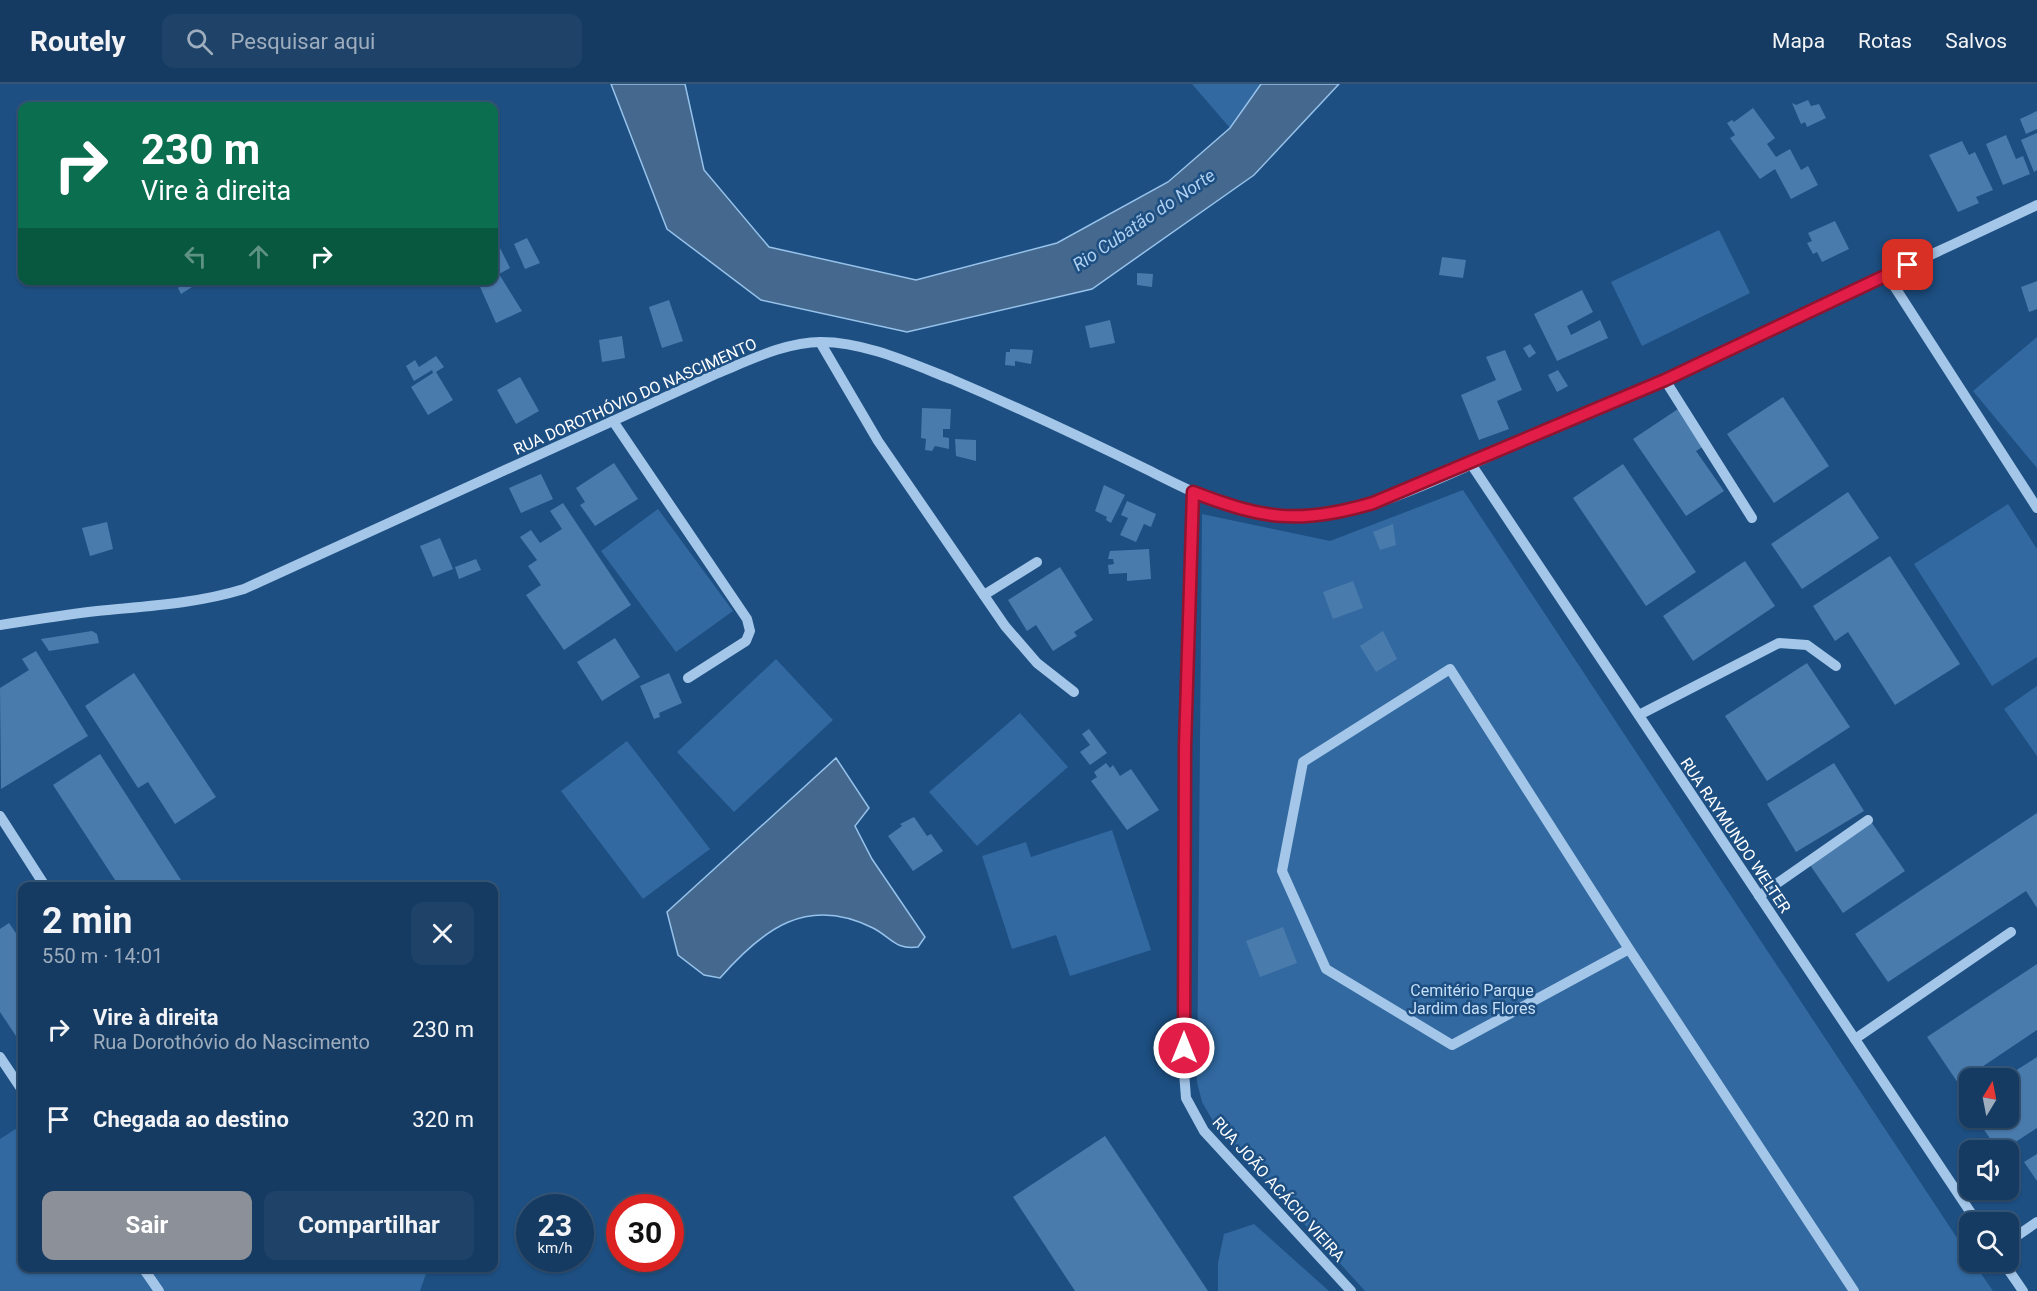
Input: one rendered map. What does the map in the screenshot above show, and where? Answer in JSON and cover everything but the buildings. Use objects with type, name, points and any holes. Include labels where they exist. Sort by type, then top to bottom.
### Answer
[{"type":"street","name":"RUA DOROTHÓVIO DO NASCIMENTO","points":[[0,625],[70,614],[209,600],[244,589],[751,360],[776,351],[820,342],[847,345],[895,356],[1028,411],[1193,492],[1251,513],[1310,517],[1373,503],[1471,464],[1665,380],[2037,205]]},
{"type":"street","points":[[1887,275],[2037,508]]},
{"type":"street","points":[[820,342],[878,441],[984,595],[1038,663],[1074,692]]},
{"type":"street","points":[[1665,380],[1752,518]]},
{"type":"street","points":[[613,421],[747,619],[750,631],[746,641],[688,678]]},
{"type":"street","name":"RUA RAYMUNDO WELTER","points":[[1471,464],[1970,1212]]},
{"type":"street","name":"RUA JOÃO ACÁCIO VIEIRA","points":[[1193,492],[1185,747],[1184,1072],[1186,1098],[1204,1131],[1351,1291]]},
{"type":"street","points":[[984,595],[1037,562]]},
{"type":"street","points":[[1638,715],[1779,643],[1807,645],[1836,666]]},
{"type":"street","points":[[1629,949],[1452,1045],[1326,969],[1282,871],[1303,762],[1450,669],[1629,949],[1854,1291]]},
{"type":"street","points":[[0,816],[42,882]]},
{"type":"street","points":[[1759,896],[1868,820]]},
{"type":"street","points":[[1855,1039],[2011,932]]},
{"type":"street","points":[[0,1057],[18,1084]]},
{"type":"street","points":[[2019,1234],[2037,1222]]},
{"type":"street","points":[[146,1272],[159,1291]]},
{"type":"street","points":[[2010,1272],[2022,1291]]},
{"type":"green space","points":[[1192,84],[1261,84],[1230,128]]},
{"type":"green space","points":[[1719,230],[1750,293],[1642,346],[1611,282]]},
{"type":"green space","points":[[2037,337],[2037,468],[1973,391]]},
{"type":"green space","name":"Cemitério Parque Jardim das Flores","points":[[1463,490],[1959,1241],[1959,1272],[1980,1272],[1993,1291],[1365,1291],[1217,1128],[1202,1102],[1197,1082],[1202,514],[1330,541]]},
{"type":"green space","points":[[2008,504],[2037,549],[2037,657],[1992,686],[1914,564]]},
{"type":"green space","points":[[658,509],[733,611],[676,652],[601,551]]},
{"type":"green space","points":[[776,659],[833,720],[734,812],[677,752]]},
{"type":"green space","points":[[2037,686],[2037,756],[2004,709]]},
{"type":"green space","points":[[1020,713],[1068,767],[977,846],[929,792]]},
{"type":"green space","points":[[627,741],[710,849],[643,899],[561,791]]},
{"type":"green space","points":[[1112,830],[1151,950],[1070,976],[1056,935],[1012,949],[982,856],[1026,842],[1031,857]]},
{"type":"green space","points":[[18,1128],[18,1272],[427,1272],[420,1291],[0,1291],[0,1139]]},
{"type":"green space","points":[[1254,1224],[1329,1291],[1218,1291],[1218,1263],[1224,1234]]},
{"type":"water","name":"Rio Cubatão do Norte","points":[[611,84],[685,84],[704,170],[769,247],[916,280],[1057,243],[1168,182],[1230,128],[1261,84],[1339,84],[1254,175],[1092,289],[907,332],[761,300],[667,229]]},
{"type":"water","points":[[836,758],[869,808],[855,826],[872,859],[925,937],[918,947],[904,947],[873,928],[849,919],[827,915],[807,916],[788,922],[770,932],[736,960],[720,978],[704,975],[678,955],[667,912]]},
{"type":"route","points":[[1184,1048],[1185,747],[1193,492],[1251,513],[1291,518],[1332,513],[1373,503],[1471,464],[1665,380],[1908,265]]}]
